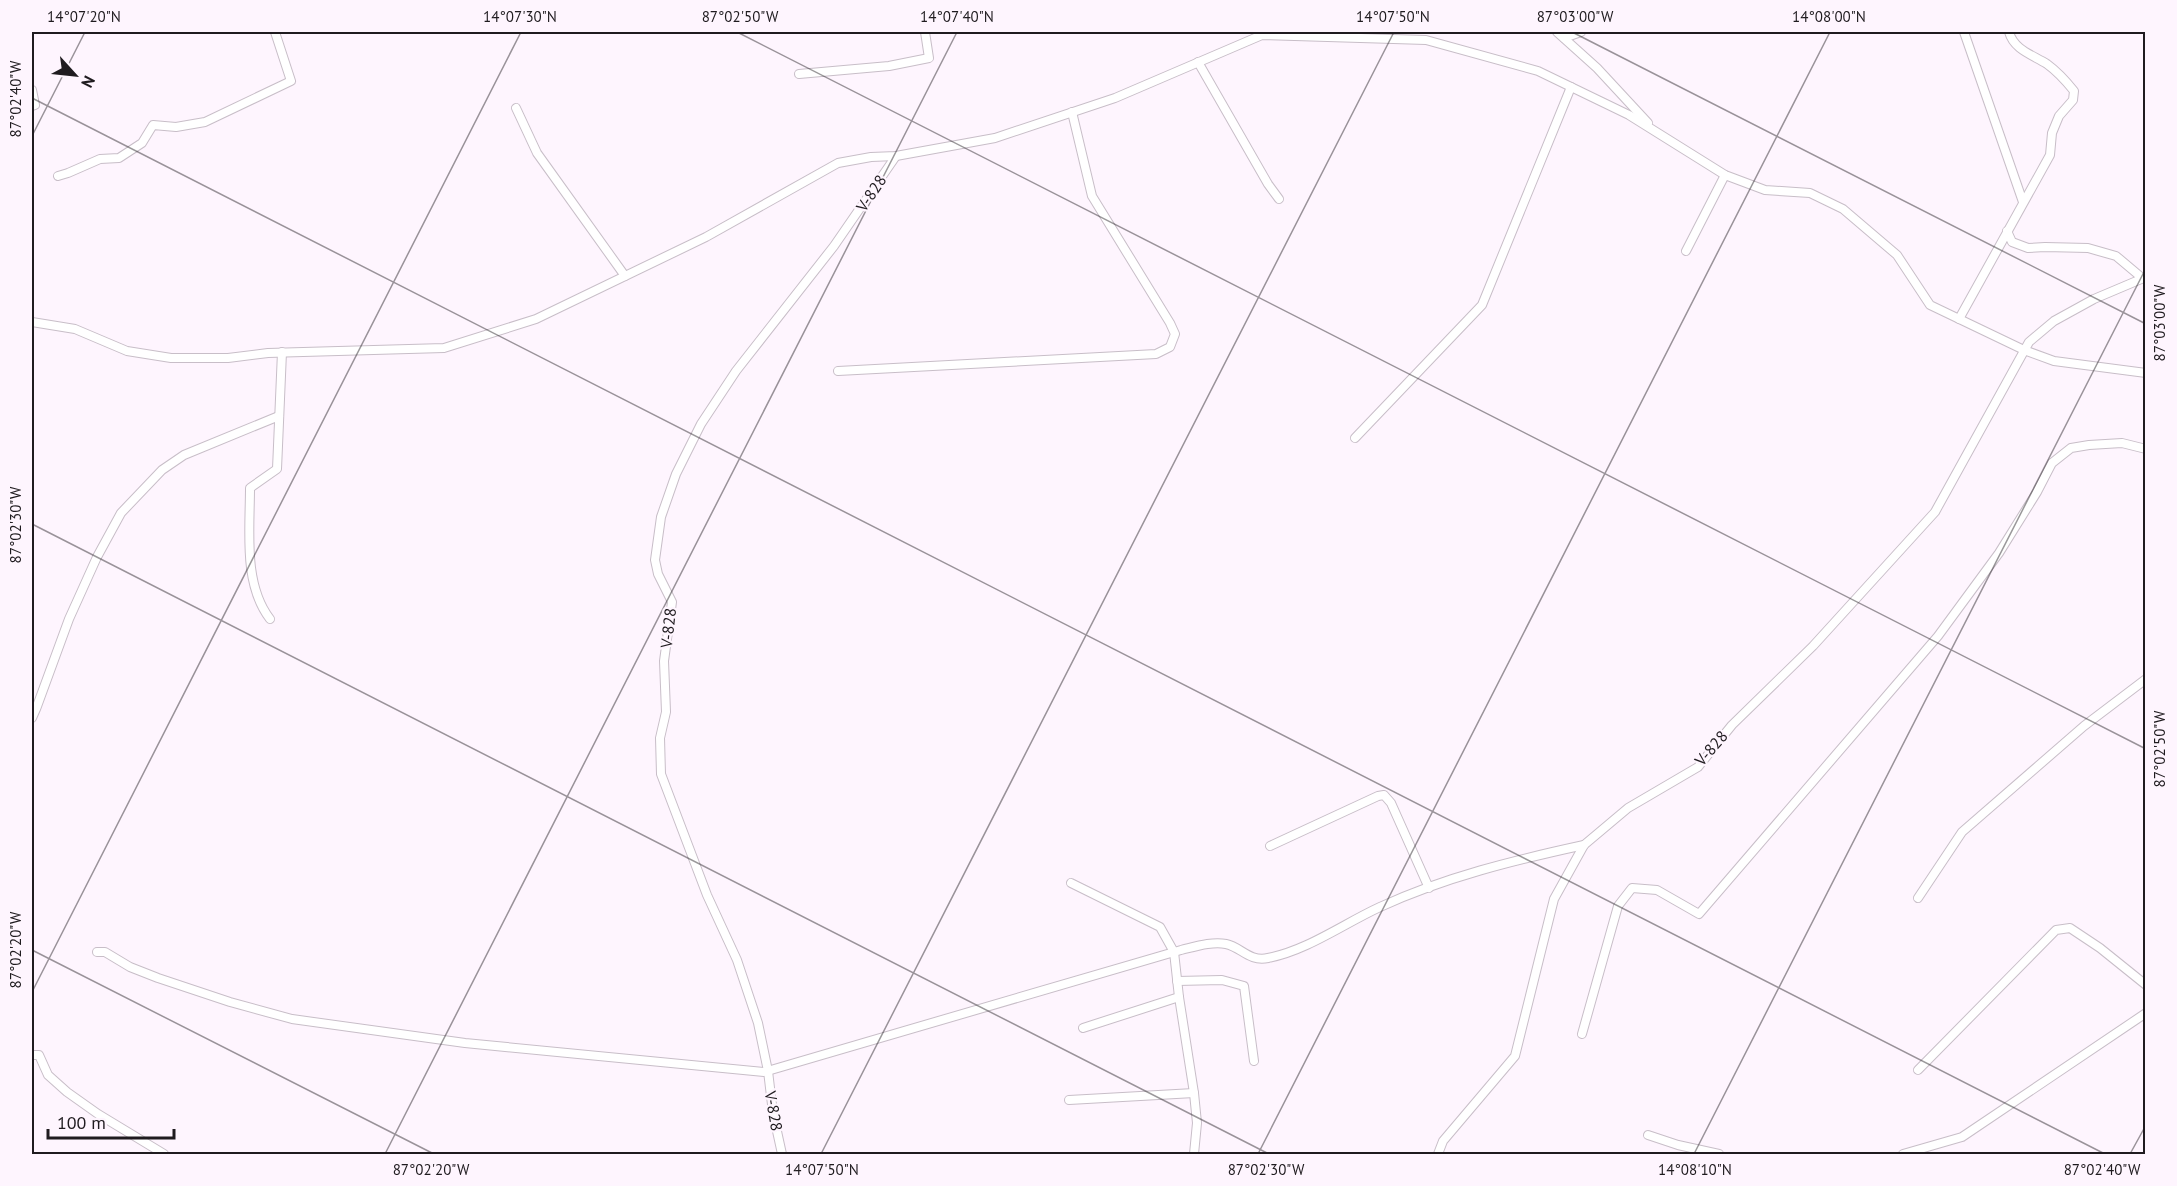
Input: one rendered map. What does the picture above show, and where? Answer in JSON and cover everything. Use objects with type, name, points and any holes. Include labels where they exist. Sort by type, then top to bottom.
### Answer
[{"type":"street","points":[[58,176],[100,159],[119,158],[142,143],[153,125],[176,127],[205,122],[291,81],[275,32]]},
{"type":"street","points":[[799,74],[889,66],[929,58],[925,32]]},
{"type":"street","points":[[1557,32],[1597,68],[1655,131]]},
{"type":"street","points":[[1563,38],[1581,32]]},
{"type":"street","points":[[1964,32],[2024,202]]},
{"type":"street","points":[[1959,319],[2050,155],[2052,133],[2059,116],[2073,99],[2074,91],[2062,76],[2046,63],[2029,56],[2011,40],[2009,32]]},
{"type":"street","points":[[32,322],[75,329],[127,351],[171,358],[228,358],[282,352],[444,348],[536,319],[706,237],[838,163],[871,157],[896,156],[994,138],[1115,98],[1198,62],[1250,35],[1262,35],[1426,40],[1538,71],[1629,115],[1725,175],[1765,190],[1810,193],[1843,209],[1897,255],[1930,305],[2024,350],[2054,361],[2145,373]]},
{"type":"street","points":[[1198,62],[1279,199]]},
{"type":"street","points":[[1355,438],[1482,305],[1571,87]]},
{"type":"street","points":[[32,90],[35,105],[32,106]]},
{"type":"street","points":[[516,108],[537,153],[625,276]]},
{"type":"street","points":[[838,371],[1156,354],[1170,347],[1175,334],[1170,323],[1092,196],[1072,112]]},
{"type":"street","name":"V-828","points":[[782,1155],[758,1023],[737,960],[707,895],[661,774],[660,738],[666,712],[664,661],[672,602],[658,574],[655,560],[665,506],[676,474],[700,424],[736,371],[846,229],[896,156]]},
{"type":"street","points":[[1686,251],[1725,175]]},
{"type":"street","points":[[2007,231],[2012,242],[2028,248],[2088,248],[2116,256],[2143,277]]},
{"type":"street","name":"V-828","points":[[1438,1155],[1443,1141],[1515,1056],[1554,899],[1584,845],[1628,808],[1698,767],[1732,725],[1813,646],[1935,512],[2029,342],[2054,321],[2094,299],[2143,277]]},
{"type":"street","points":[[270,619],[260,606],[250,566],[250,488],[277,469],[282,352]]},
{"type":"street","points":[[32,718],[69,619],[97,557],[122,513],[162,470],[184,455],[279,416]]},
{"type":"street","points":[[1582,1034],[1618,906],[1632,888],[1657,890],[1699,914],[1844,742],[1938,636],[1999,553],[2052,463],[2072,448],[2089,445],[2122,442],[2145,449]]},
{"type":"street","points":[[1918,898],[1962,832],[2084,726],[2145,679]]},
{"type":"street","points":[[1270,846],[1384,795],[1391,803],[1429,888]]},
{"type":"street","points":[[97,952],[105,952],[130,967],[158,978],[230,1002],[292,1019],[465,1043],[764,1072],[1174,952],[1206,945],[1227,944],[1248,956],[1266,959],[1290,951],[1380,907],[1429,888],[1513,861],[1584,845]]},
{"type":"street","points":[[1071,883],[1160,927],[1174,952],[1197,1123],[1194,1155]]},
{"type":"street","points":[[1918,1070],[2056,930],[2070,928],[2100,948],[2145,985]]},
{"type":"street","points":[[1177,981],[1222,980],[1244,986],[1254,1061]]},
{"type":"street","points":[[1083,1028],[1179,997]]},
{"type":"street","points":[[1903,1155],[1962,1137],[2145,1013]]},
{"type":"street","points":[[32,1054],[39,1056],[48,1075],[67,1092],[164,1155]]},
{"type":"street","points":[[1069,1100],[1194,1093]]},
{"type":"street","points":[[1648,1135],[1719,1155]]}]
